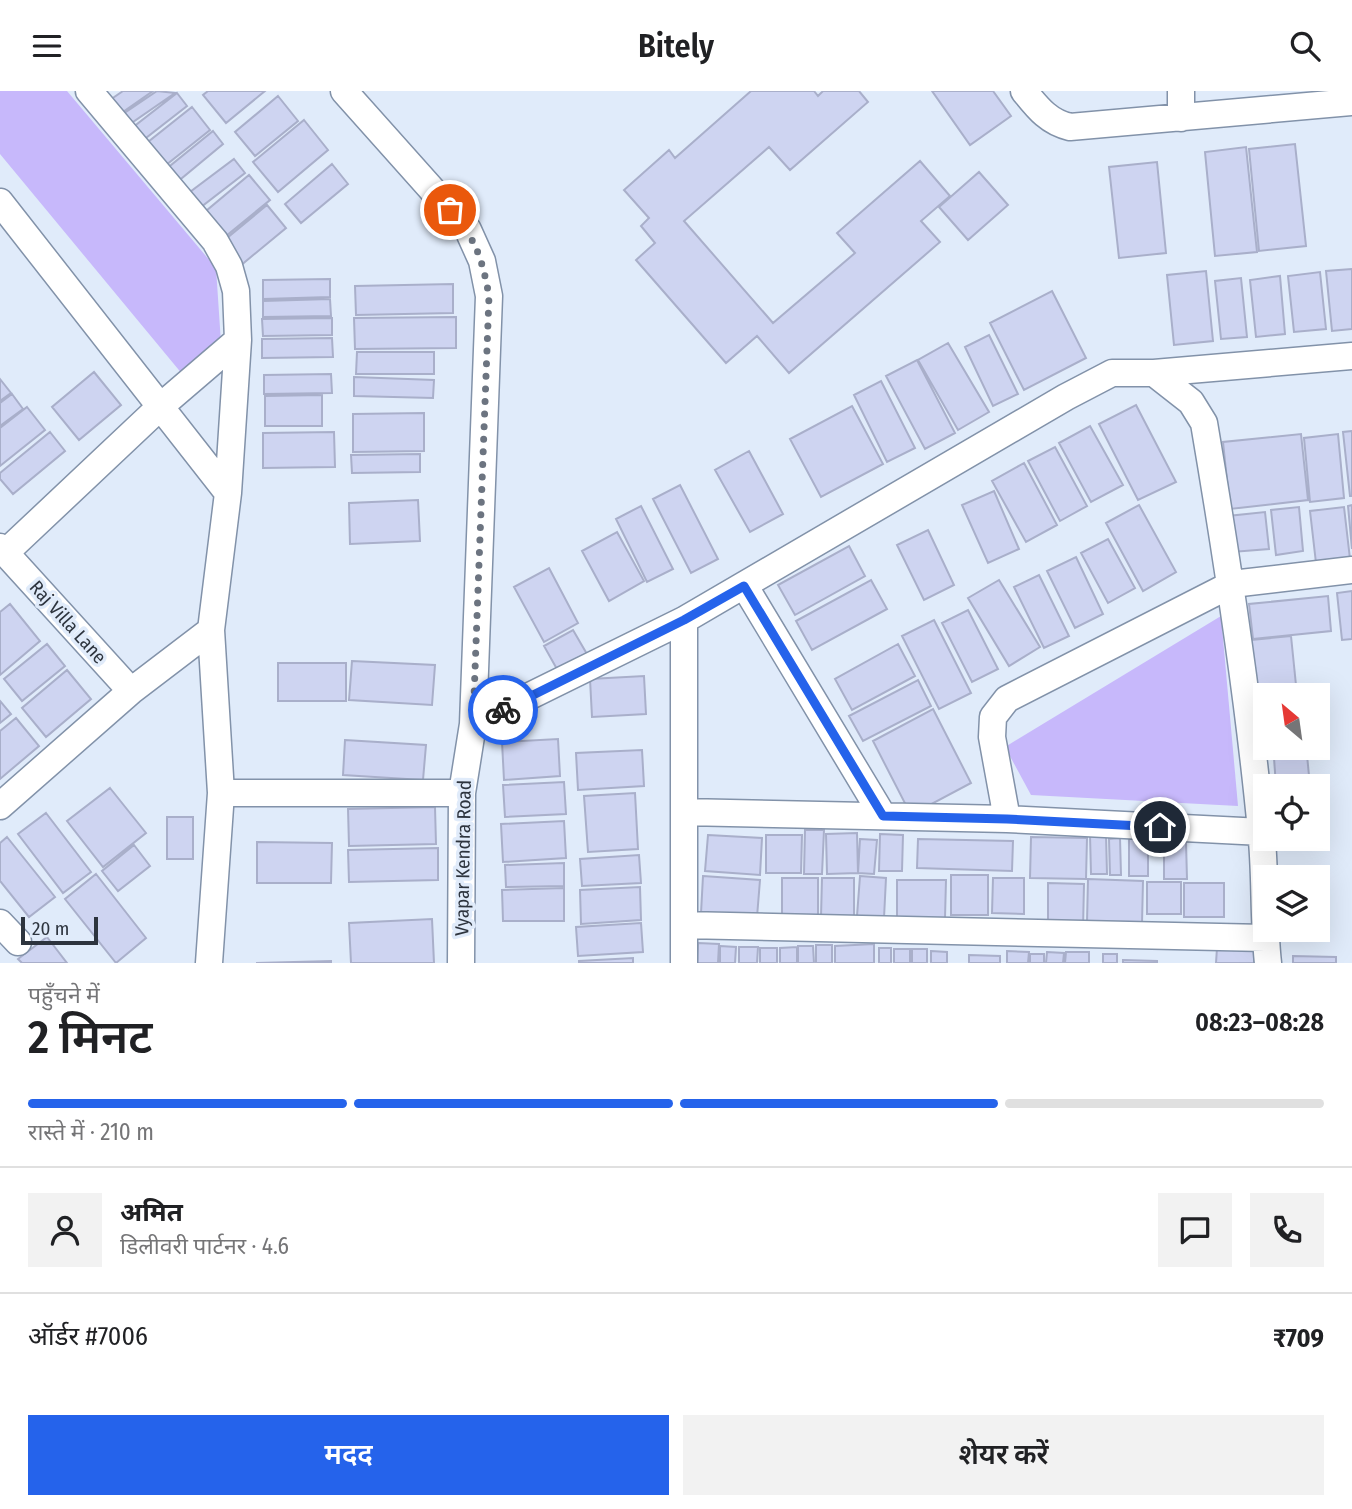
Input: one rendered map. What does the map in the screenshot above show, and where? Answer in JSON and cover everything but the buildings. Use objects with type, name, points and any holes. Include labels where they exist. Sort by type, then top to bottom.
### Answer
[{"type":"street","points":[[89,91],[215,241],[229,266],[236,291],[238,340],[228,493],[211,630],[221,793],[203,958]]},
{"type":"street","name":"Vyapar Kendra Road","points":[[344,91],[468,230],[482,261],[489,296],[473,724],[462,793],[461,963]]},
{"type":"street","points":[[1024,91],[1042,113],[1058,124],[1070,127],[1352,102]]},
{"type":"street","points":[[1181,91],[1181,118]]},
{"type":"street","points":[[0,202],[228,493]]},
{"type":"street","points":[[2,550],[238,340]]},
{"type":"street","points":[[473,724],[684,620],[1066,397],[1112,373],[1154,373],[1352,356]]},
{"type":"street","points":[[1154,373],[1191,403],[1204,423],[1231,584],[1255,774]]},
{"type":"street","name":"Raj Villa Lane","points":[[2,550],[131,691]]},
{"type":"street","points":[[1007,819],[992,737],[993,717],[1007,699],[1231,584],[1352,570]]},
{"type":"street","points":[[744,586],[883,816]]},
{"type":"street","points":[[684,620],[684,963]]},
{"type":"street","points":[[0,806],[131,691],[211,630]]},
{"type":"street","points":[[221,793],[462,793]]},
{"type":"street","points":[[684,811],[1007,819],[1253,832]]},
{"type":"street","points":[[684,925],[1267,950],[1263,851]]},
{"type":"street","points":[[0,923],[18,942]]},
{"type":"shaded area","points":[[0,91],[67,91],[216,268],[221,343],[183,375],[0,154]]},
{"type":"shaded area","points":[[1221,616],[1238,806],[1031,795],[1005,747]]},
{"type":"way so far","points":[[450,210],[468,230],[482,261],[489,296],[473,724],[503,710]]},
{"type":"route","points":[[503,710],[684,620],[744,586],[883,816],[1160,827]]}]
